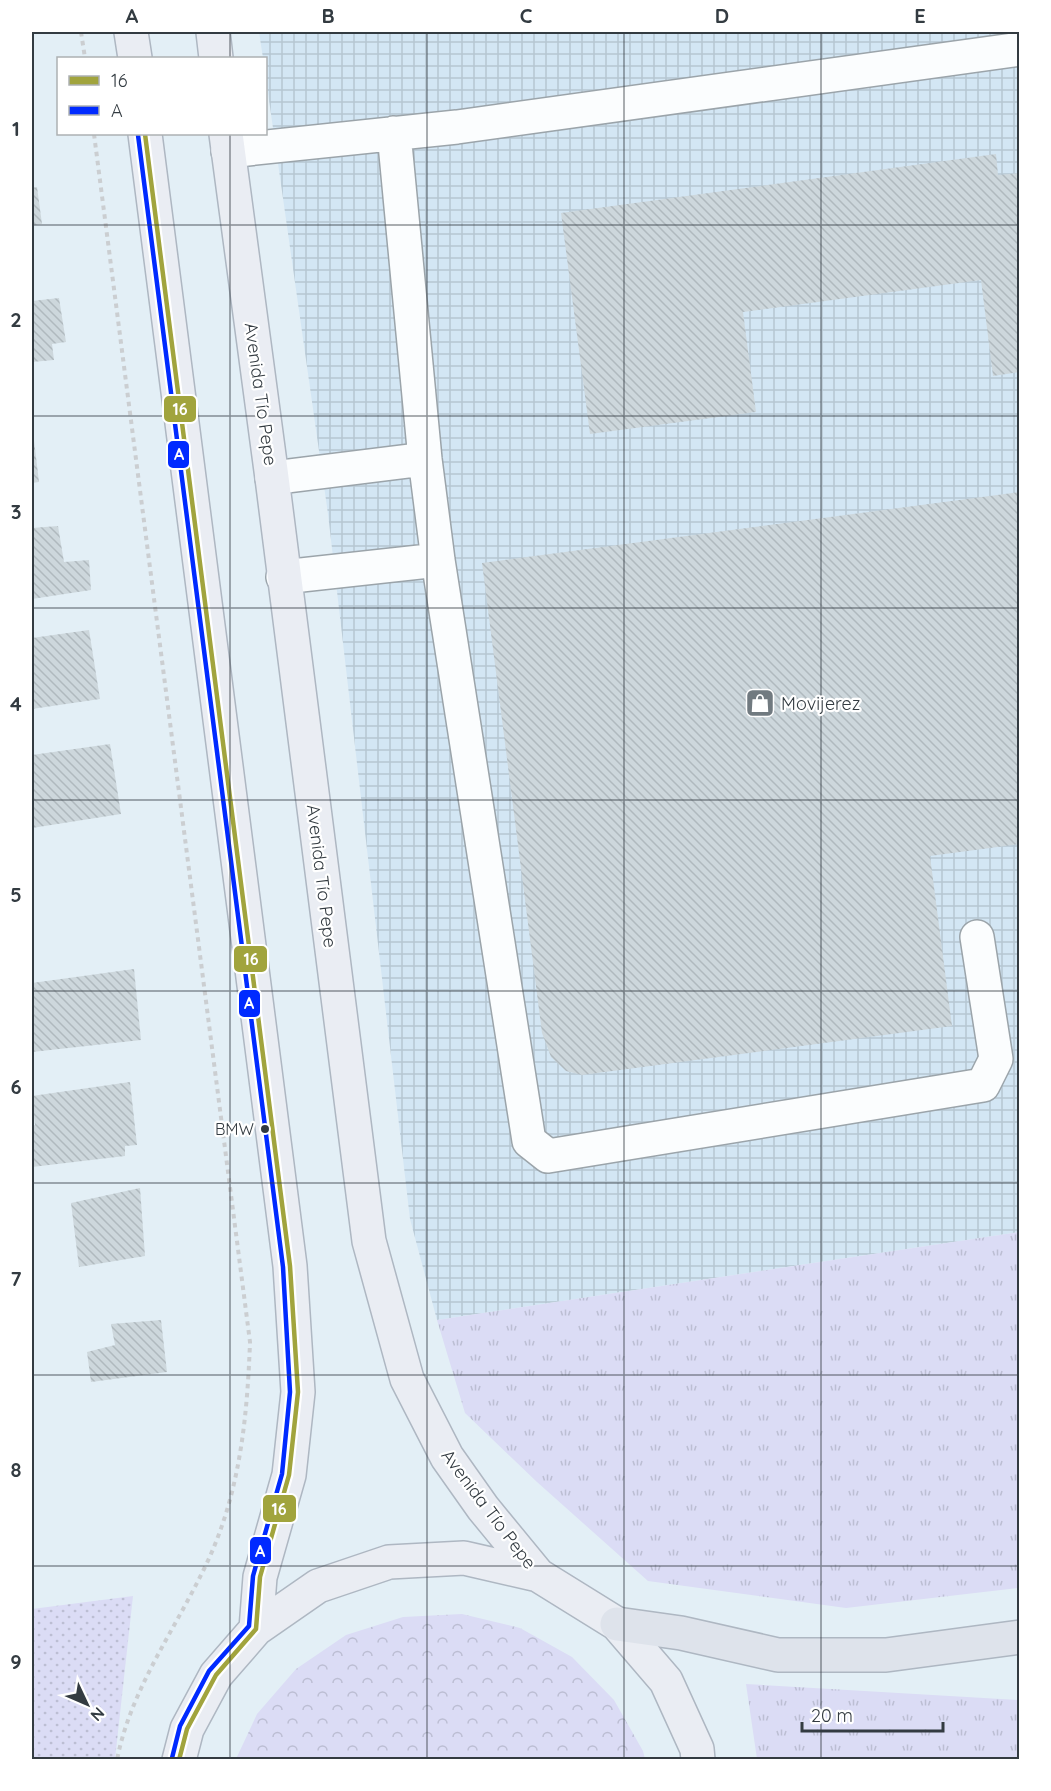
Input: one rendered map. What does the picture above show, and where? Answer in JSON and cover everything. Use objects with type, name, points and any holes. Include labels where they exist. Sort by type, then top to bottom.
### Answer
[{"type":"highway","points":[[617,1624],[681,1633],[778,1655],[886,1655],[1020,1637]]},
{"type":"main road","points":[[131,32],[135,57]]},
{"type":"main road","points":[[213,32],[216,57]]},
{"type":"main road","points":[[145,135],[290,1266],[298,1392],[289,1475],[260,1577],[256,1629]]},
{"type":"main road","name":"Avenida Tío Pepe","points":[[227,142],[369,1241],[406,1379],[447,1457],[483,1508],[538,1575]]},
{"type":"main road","points":[[179,1760],[187,1729],[216,1675],[256,1629],[318,1586],[389,1562],[464,1558],[538,1575],[617,1624],[666,1681],[697,1749],[698,1760]]},
{"type":"street","points":[[227,142],[394,134],[1020,49]]},
{"type":"street","points":[[394,134],[425,459],[438,560],[529,1141],[548,1156],[983,1086],[996,1059],[977,937]]},
{"type":"street","points":[[272,478],[425,459]]},
{"type":"street","points":[[284,577],[438,560]]},
{"type":"path","points":[[81,32],[85,57]]},
{"type":"path","points":[[94,135],[250,1342],[248,1402],[238,1467],[225,1520],[202,1573],[159,1649],[121,1736],[117,1760]]},
{"type":"shaded area","points":[[259,32],[1019,32],[1019,1232],[437,1320],[410,1219],[328,514],[267,86],[267,57],[263,57]]},
{"type":"green space","points":[[1019,1232],[1019,1588],[846,1608],[648,1581],[537,1482],[465,1413],[437,1320]]},
{"type":"green space","points":[[133,1596],[115,1759],[32,1759],[32,1609]]},
{"type":"green space","points":[[462,1614],[520,1628],[572,1657],[614,1700],[643,1751],[645,1759],[236,1759],[257,1714],[296,1669],[346,1635],[403,1617]]},
{"type":"green space","points":[[746,1684],[1019,1700],[1019,1759],[757,1759]]},
{"type":"building","points":[[996,154],[998,175],[1020,173],[1020,372],[993,376],[981,280],[743,312],[756,412],[590,434],[561,213]]},
{"type":"building","points":[[37,187],[42,224],[32,225],[32,188]]},
{"type":"building","points":[[59,298],[66,342],[52,344],[54,360],[32,362],[32,301]]},
{"type":"building","points":[[32,432],[39,482],[32,483]]},
{"type":"building","name":"Movijerez","points":[[1020,492],[1020,844],[930,856],[952,1026],[582,1075],[566,1071],[551,1057],[542,1033],[482,563]]},
{"type":"building","points":[[58,526],[64,562],[89,560],[91,590],[32,599],[32,528]]},
{"type":"building","points":[[89,630],[100,699],[32,709],[32,638]]},
{"type":"building","points":[[110,744],[121,814],[32,828],[32,755]]},
{"type":"building","points":[[134,969],[141,1040],[32,1052],[32,983]]},
{"type":"building","points":[[130,1082],[137,1145],[125,1146],[125,1156],[32,1167],[32,1126],[35,1125],[32,1096]]},
{"type":"building","points":[[140,1188],[145,1256],[79,1267],[71,1203]]},
{"type":"building","points":[[161,1320],[167,1372],[91,1382],[87,1352],[115,1345],[111,1324]]},
{"type":"transit line","name":"A","points":[[138,135],[283,1267],[290,1392],[282,1474],[253,1576],[249,1626],[209,1671],[180,1726],[172,1758]]},
{"type":"transit line","name":"16","points":[[145,135],[290,1266],[298,1392],[289,1475],[260,1577],[256,1629],[216,1675],[187,1729],[179,1760]]},
{"type":"place","name":"Movijerez","points":[[760,703]]},
{"type":"place","name":"BMW","points":[[265,1129]]}]
